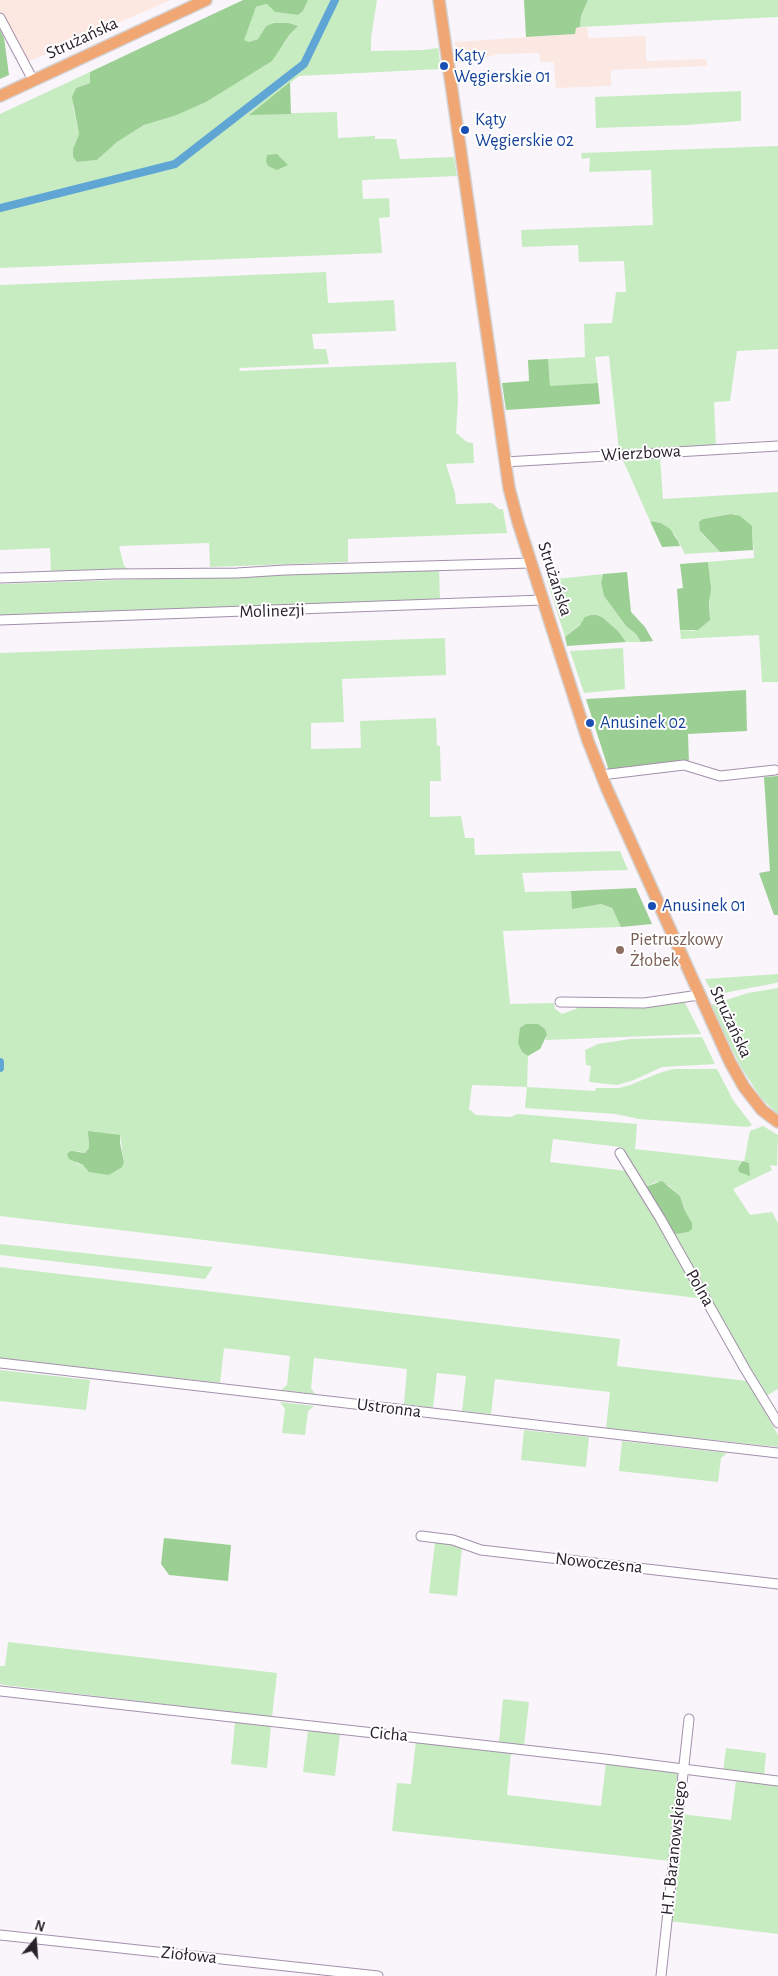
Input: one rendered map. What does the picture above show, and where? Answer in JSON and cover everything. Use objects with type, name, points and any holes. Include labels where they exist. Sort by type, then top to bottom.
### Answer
[{"type":"main road","name":"Strużańska","points":[[0,96],[206,0]]},
{"type":"main road","name":"Strużańska","points":[[439,0],[509,488],[531,562],[588,741],[699,995],[730,1062],[744,1087],[762,1110],[778,1122]]},
{"type":"street","points":[[0,18],[33,80]]},
{"type":"street","name":"Wierzbowa","points":[[505,462],[778,446]]},
{"type":"street","points":[[0,578],[115,574],[237,573],[531,562]]},
{"type":"street","name":"Molinezji","points":[[0,620],[543,600]]},
{"type":"street","points":[[602,775],[684,765],[720,776],[775,770]]},
{"type":"street","points":[[560,1002],[644,1003],[699,995]]},
{"type":"street","name":"Polna","points":[[620,1153],[778,1423]]},
{"type":"street","name":"Ustronna","points":[[0,1363],[778,1453]]},
{"type":"street","name":"Nowoczesna","points":[[421,1536],[453,1540],[481,1550],[778,1584]]},
{"type":"street","name":"Cicha","points":[[0,1691],[778,1781]]},
{"type":"street","name":"H.T. Baranowskiego","points":[[661,1976],[689,1720]]},
{"type":"street","name":"Ziołowa","points":[[0,1935],[378,1976]]},
{"type":"shaded area","points":[[0,0],[171,0],[25,63],[0,13]]},
{"type":"shaded area","points":[[576,27],[587,27],[588,38],[646,36],[646,61],[706,59],[707,66],[611,70],[611,86],[556,88],[554,62],[540,62],[539,53],[497,54],[482,59],[457,62],[455,42],[575,34]]},
{"type":"green space","points":[[243,0],[308,0],[303,11],[298,15],[275,12],[267,4],[256,7],[244,40],[249,42],[258,39],[266,26],[274,23],[288,23],[298,26],[290,34],[272,61],[206,102],[174,116],[144,125],[117,142],[97,160],[77,162],[73,157],[73,149],[79,134],[72,97],[76,88],[90,83],[90,72]]},
{"type":"green space","points":[[308,0],[377,0],[371,38],[371,51],[438,48],[441,69],[299,76],[250,114],[337,112],[338,138],[375,136],[375,139],[396,139],[400,159],[454,157],[457,176],[362,180],[363,199],[389,198],[390,217],[379,218],[382,253],[0,268],[0,114],[90,72],[90,83],[76,88],[73,106],[79,134],[73,149],[73,157],[77,162],[97,160],[117,142],[144,125],[174,116],[284,44],[290,34],[266,26],[258,39],[249,42],[243,40],[256,7],[268,4],[275,12],[298,15],[303,11]]},
{"type":"green space","points":[[524,0],[588,0],[581,16],[580,27],[576,28],[575,34],[526,37]]},
{"type":"green space","points":[[588,0],[778,0],[778,17],[580,27],[581,16]]},
{"type":"green space","points":[[0,30],[4,38],[9,75],[0,79]]},
{"type":"green space","points":[[290,82],[291,114],[249,115]]},
{"type":"green space","points":[[741,91],[741,121],[596,128],[595,97]]},
{"type":"green space","points":[[778,146],[778,349],[737,351],[730,401],[714,402],[716,447],[619,452],[609,356],[595,357],[598,383],[550,387],[548,359],[585,357],[584,324],[612,323],[616,292],[626,292],[624,261],[579,262],[578,245],[522,247],[521,230],[653,225],[651,170],[589,172],[590,158],[582,159],[581,153]]},
{"type":"green space","points":[[277,154],[288,165],[277,170],[268,166],[266,161],[267,155]]},
{"type":"green space","points":[[326,272],[328,303],[394,300],[396,331],[312,334],[314,349],[326,349],[329,364],[240,368],[239,371],[456,362],[458,399],[456,433],[467,442],[473,443],[474,463],[446,464],[455,493],[456,504],[492,503],[499,509],[503,509],[507,533],[348,539],[348,562],[210,567],[209,543],[119,546],[124,566],[130,570],[51,573],[50,548],[0,550],[0,285]]},
{"type":"green space","points":[[548,359],[550,386],[598,383],[600,404],[506,410],[502,383],[529,381],[528,360]]},
{"type":"green space","points":[[660,456],[663,499],[778,492],[778,682],[762,682],[759,635],[681,639],[680,630],[694,631],[710,617],[708,562],[754,558],[752,526],[736,515],[731,514],[703,519],[701,533],[720,552],[685,554],[675,535],[661,523],[650,521],[622,458]]},
{"type":"green space","points":[[731,514],[740,516],[752,526],[753,550],[720,552],[700,531],[699,522],[703,519]]},
{"type":"green space","points":[[650,521],[661,523],[670,529],[680,546],[662,547]]},
{"type":"green space","points":[[708,562],[711,589],[709,603],[710,620],[698,630],[680,630],[677,589],[683,588],[680,564]]},
{"type":"green space","points":[[439,569],[440,601],[0,617],[0,584]]},
{"type":"green space","points":[[627,572],[631,612],[645,627],[653,641],[641,642],[636,634],[626,626],[604,596],[601,583],[603,574]]},
{"type":"green space","points":[[603,574],[601,583],[604,596],[626,626],[636,634],[641,642],[626,642],[618,631],[597,615],[591,615],[565,637],[547,580]]},
{"type":"green space","points":[[591,615],[603,618],[618,631],[626,642],[567,646],[565,637],[580,625],[585,617]]},
{"type":"green space","points":[[445,638],[446,675],[342,679],[344,722],[311,723],[311,749],[361,748],[360,721],[436,718],[437,745],[440,746],[441,781],[430,781],[430,817],[461,816],[465,838],[474,838],[475,855],[620,851],[628,870],[522,873],[525,892],[571,891],[572,908],[601,904],[607,906],[612,908],[621,927],[503,931],[510,1004],[554,1003],[555,1009],[562,1014],[581,1005],[684,1001],[701,1034],[546,1040],[547,1035],[522,1052],[528,1056],[527,1087],[472,1085],[469,1109],[476,1115],[510,1117],[518,1114],[637,1124],[635,1149],[742,1161],[739,1165],[749,1163],[744,1162],[750,1131],[763,1126],[778,1135],[777,1166],[770,1165],[772,1170],[733,1189],[750,1215],[772,1212],[778,1223],[778,1389],[766,1396],[672,1235],[688,1232],[685,1211],[680,1196],[668,1185],[656,1182],[645,1187],[620,1147],[553,1139],[550,1162],[627,1171],[706,1299],[0,1216],[0,653]],"holes":[[[120,1135],[124,1163],[109,1175],[76,1163],[77,1151],[85,1153],[89,1148],[88,1138]]]},
{"type":"green space","points":[[623,648],[625,689],[584,693],[570,651]]},
{"type":"green space","points":[[746,690],[747,731],[688,734],[689,764],[609,771],[586,699]]},
{"type":"green space","points":[[778,776],[778,915],[774,915],[759,873],[770,871],[764,777]]},
{"type":"green space","points":[[636,888],[652,924],[621,927],[612,908],[601,904],[572,909],[571,891]]},
{"type":"green space","points":[[778,974],[778,982],[776,983],[713,995],[705,979]]},
{"type":"green space","points":[[778,988],[778,1114],[761,1098],[741,1067],[710,1005],[748,993]]},
{"type":"green space","points":[[526,1024],[538,1024],[545,1029],[547,1035],[540,1049],[528,1056],[522,1052],[518,1043],[520,1028]]},
{"type":"green space","points":[[702,1037],[715,1064],[662,1067],[634,1080],[617,1085],[589,1082],[591,1066],[586,1065],[585,1050],[598,1044],[630,1039]]},
{"type":"green space","points":[[674,1069],[717,1069],[733,1100],[752,1125],[748,1127],[639,1119],[616,1114],[525,1108],[527,1087],[595,1091],[596,1088],[619,1088],[630,1085]]},
{"type":"green space","points":[[88,1131],[120,1135],[124,1162],[122,1167],[109,1175],[89,1172],[83,1165],[69,1159],[67,1154],[71,1151],[85,1153],[89,1148]]},
{"type":"green space","points":[[742,1161],[749,1163],[750,1176],[739,1172],[738,1169]]},
{"type":"green space","points":[[662,1181],[680,1196],[685,1211],[692,1223],[692,1229],[688,1232],[672,1235],[645,1187]]},
{"type":"green space","points":[[0,1244],[213,1267],[205,1279],[0,1255]]},
{"type":"green space","points":[[0,1267],[620,1339],[617,1366],[748,1381],[778,1435],[778,1447],[606,1428],[610,1392],[495,1379],[491,1414],[462,1411],[466,1376],[437,1373],[433,1408],[404,1404],[407,1369],[314,1358],[311,1388],[315,1394],[281,1390],[287,1385],[290,1356],[224,1348],[220,1383],[0,1358]]},
{"type":"green space","points":[[0,1370],[90,1380],[86,1410],[0,1401]]},
{"type":"green space","points":[[280,1402],[314,1406],[308,1411],[305,1435],[282,1433],[285,1409]]},
{"type":"green space","points":[[524,1430],[589,1437],[586,1467],[521,1460]]},
{"type":"green space","points":[[622,1441],[727,1453],[721,1458],[718,1482],[619,1471]]},
{"type":"green space","points":[[164,1538],[231,1545],[228,1581],[169,1575],[161,1564]]},
{"type":"green space","points":[[435,1542],[462,1548],[457,1596],[429,1593]]},
{"type":"green space","points":[[8,1642],[277,1673],[272,1717],[0,1684],[0,1666],[5,1666]]},
{"type":"green space","points":[[503,1699],[529,1702],[524,1745],[499,1742]]},
{"type":"green space","points":[[235,1722],[271,1726],[267,1768],[231,1764]]},
{"type":"green space","points":[[308,1730],[340,1734],[335,1776],[303,1772]]},
{"type":"green space","points":[[416,1741],[511,1752],[507,1795],[601,1806],[606,1762],[674,1770],[678,1775],[670,1861],[392,1831],[397,1783],[411,1784]]},
{"type":"green space","points":[[726,1748],[766,1753],[764,1776],[723,1773]]},
{"type":"green space","points":[[736,1780],[778,1785],[778,1934],[669,1921],[681,1814],[731,1820]]},
{"type":"waterway","points":[[0,208],[175,164],[304,64],[335,0]]},
{"type":"waterway","points":[[0,1062],[0,1068]]},
{"type":"place","name":"Kąty Węgierskie 01","points":[[444,66]]},
{"type":"place","name":"Kąty Węgierskie 02","points":[[465,130]]},
{"type":"place","name":"Anusinek 02","points":[[590,723]]},
{"type":"place","name":"Anusinek 01","points":[[652,906]]},
{"type":"place","name":"Pietruszkowy Żłobek","points":[[620,950]]}]
